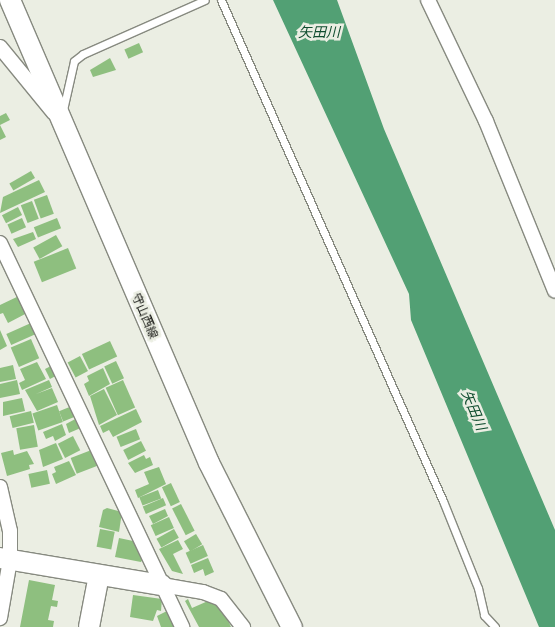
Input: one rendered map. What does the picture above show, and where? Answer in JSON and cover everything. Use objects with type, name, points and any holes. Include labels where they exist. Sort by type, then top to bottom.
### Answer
[{"type":"main road","name":"守山西線","points":[[10,0],[209,463],[292,627]]},
{"type":"main road","points":[[5,559],[162,585]]},
{"type":"main road","points":[[89,627],[99,575]]},
{"type":"street","points":[[428,0],[486,121],[555,291]]},
{"type":"street","points":[[0,47],[61,121]]},
{"type":"street","points":[[0,243],[182,627]]},
{"type":"street","points":[[0,487],[10,530],[5,559],[0,618]]},
{"type":"street","points":[[162,585],[203,592],[221,599],[243,627]]},
{"type":"lane","points":[[61,121],[74,61],[83,54],[205,0]]},
{"type":"lane","points":[[221,0],[443,501],[478,588],[484,615],[495,627]]},
{"type":"water","name":"矢田川","points":[[273,0],[337,0],[384,129],[555,530],[555,627],[539,627],[411,320],[409,294]]},
{"type":"building","points":[[139,43],[143,52],[128,59],[124,50]]},
{"type":"building","points":[[110,58],[116,70],[93,77],[90,70]]},
{"type":"building","points":[[6,113],[10,120],[0,125],[0,116]]},
{"type":"building","points":[[0,125],[6,137],[0,140]]},
{"type":"building","points":[[31,171],[35,178],[13,190],[9,184]]},
{"type":"building","points":[[39,180],[45,192],[0,213],[3,197]]},
{"type":"building","points":[[47,195],[54,214],[41,219],[34,200]]},
{"type":"building","points":[[32,201],[39,219],[28,223],[21,205]]},
{"type":"building","points":[[18,207],[22,215],[6,223],[2,215]]},
{"type":"building","points":[[22,218],[26,227],[11,234],[7,225]]},
{"type":"building","points":[[57,218],[61,228],[38,238],[34,227]]},
{"type":"building","points":[[33,232],[36,239],[18,247],[13,239]]},
{"type":"building","points":[[56,235],[62,246],[40,259],[33,248]]},
{"type":"building","points":[[68,248],[76,268],[42,282],[34,262]]},
{"type":"building","points":[[21,295],[29,312],[8,323],[3,313],[0,314],[0,305]]},
{"type":"building","points":[[31,323],[36,334],[11,345],[6,334]]},
{"type":"building","points":[[0,330],[7,346],[0,350]]},
{"type":"building","points":[[31,339],[39,358],[19,367],[11,348]]},
{"type":"building","points":[[110,341],[117,356],[89,370],[82,354]]},
{"type":"building","points":[[80,356],[88,371],[76,378],[68,363]]},
{"type":"building","points":[[116,361],[124,378],[112,384],[104,366]]},
{"type":"building","points":[[37,362],[46,379],[22,390],[19,383],[25,380],[20,369]]},
{"type":"building","points":[[13,365],[16,379],[0,382],[0,368]]},
{"type":"building","points":[[53,365],[58,375],[50,379],[45,369]]},
{"type":"building","points":[[103,368],[110,384],[89,396],[84,384],[89,381],[87,376]]},
{"type":"building","points":[[17,380],[20,394],[0,398],[0,384]]},
{"type":"building","points":[[49,380],[52,387],[36,394],[52,388],[58,402],[37,411],[25,390]]},
{"type":"building","points":[[123,380],[135,407],[118,415],[106,388]]},
{"type":"building","points":[[104,389],[117,415],[99,425],[90,396]]},
{"type":"building","points":[[22,398],[25,411],[3,416],[3,402]]},
{"type":"building","points":[[57,405],[63,422],[38,430],[32,413]]},
{"type":"building","points":[[72,406],[76,416],[63,421],[59,411]]},
{"type":"building","points":[[136,409],[142,422],[113,437],[109,430],[103,433],[100,426]]},
{"type":"building","points":[[31,411],[34,423],[13,428],[10,416]]},
{"type":"building","points":[[79,417],[83,427],[69,433],[66,424]]},
{"type":"building","points":[[62,424],[66,435],[55,441],[53,436],[46,439],[43,432]]},
{"type":"building","points":[[34,425],[38,447],[20,450],[16,428]]},
{"type":"building","points":[[136,429],[140,439],[121,447],[117,437]]},
{"type":"building","points":[[73,436],[80,450],[65,458],[58,444]]},
{"type":"building","points":[[141,441],[146,451],[128,460],[123,450]]},
{"type":"building","points":[[56,443],[63,459],[43,467],[39,450]]},
{"type":"building","points":[[94,449],[100,465],[77,474],[71,458]]},
{"type":"building","points":[[13,450],[14,455],[27,451],[34,464],[29,465],[30,469],[7,476],[1,453]]},
{"type":"building","points":[[144,455],[146,459],[150,457],[153,465],[135,473],[128,463]]},
{"type":"building","points":[[69,461],[76,475],[56,484],[52,474],[56,472],[54,467]]},
{"type":"building","points":[[159,467],[166,484],[138,498],[135,490],[149,484],[144,472]]},
{"type":"building","points":[[47,470],[50,484],[31,488],[28,474]]},
{"type":"building","points":[[171,483],[180,502],[171,506],[162,487]]},
{"type":"building","points":[[158,490],[161,498],[143,506],[139,497]]},
{"type":"building","points":[[163,498],[166,505],[146,514],[143,507]]},
{"type":"building","points":[[181,504],[195,531],[186,535],[172,509]]},
{"type":"building","points":[[107,508],[122,512],[119,532],[99,527],[103,510]]},
{"type":"building","points":[[165,509],[168,516],[153,524],[149,516]]},
{"type":"building","points":[[169,517],[174,528],[156,536],[151,525]]},
{"type":"building","points":[[100,529],[115,532],[111,550],[97,547]]},
{"type":"building","points":[[174,529],[179,538],[161,547],[157,539]]},
{"type":"building","points":[[196,534],[202,544],[190,551],[184,541]]},
{"type":"building","points":[[119,538],[138,542],[144,557],[141,562],[115,557]]},
{"type":"building","points":[[178,540],[183,549],[173,554],[183,574],[172,571],[159,549]]},
{"type":"building","points":[[203,545],[208,556],[191,564],[186,553]]},
{"type":"building","points":[[208,558],[214,572],[205,576],[203,569],[194,573],[191,565]]},
{"type":"building","points":[[29,580],[55,585],[52,600],[58,601],[57,607],[51,606],[48,620],[54,621],[53,627],[20,627]]},
{"type":"building","points":[[133,595],[162,599],[161,611],[157,610],[153,621],[130,617]]},
{"type":"building","points":[[188,599],[192,608],[208,601],[222,607],[231,627],[199,627],[185,601]]},
{"type":"building","points":[[167,611],[174,627],[161,627],[157,616]]}]
